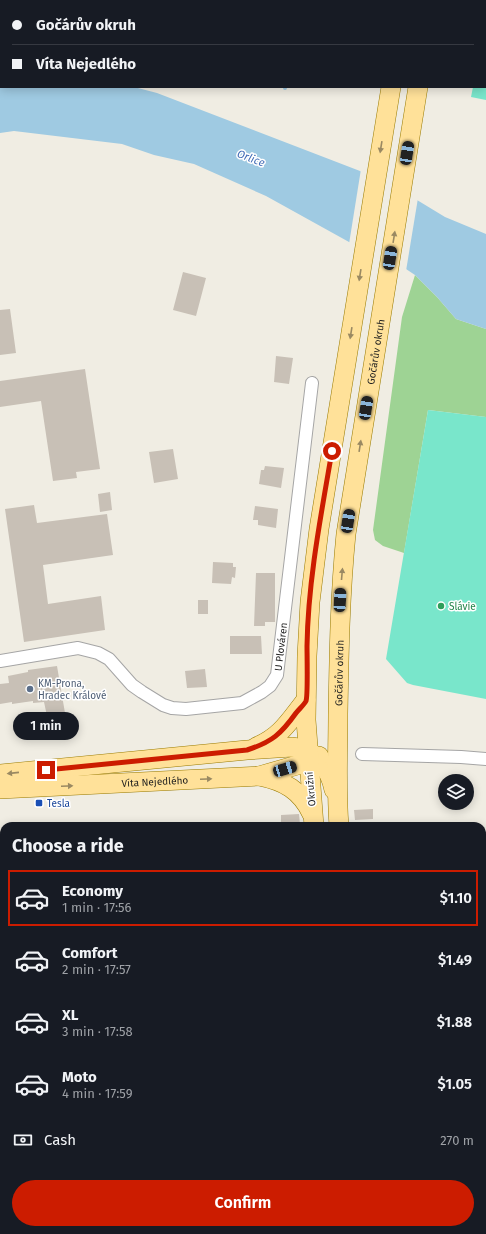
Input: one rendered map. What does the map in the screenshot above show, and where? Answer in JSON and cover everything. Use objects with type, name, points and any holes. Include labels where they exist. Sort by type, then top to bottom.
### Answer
[{"type":"main road","points":[[311,757],[306,700],[308,630],[319,529],[391,88]]},
{"type":"main road","name":"Gočárův okruh","points":[[338,817],[340,613],[345,542],[418,88]]},
{"type":"main road","points":[[247,750],[266,742],[277,735],[288,725],[306,700]]},
{"type":"main road","points":[[311,757],[332,741],[336,731],[338,719]]},
{"type":"main road","points":[[0,774],[292,747],[298,748],[325,766],[331,779],[338,817]]},
{"type":"main road","name":"Víta Nejedlého","points":[[0,789],[266,774],[311,757]]},
{"type":"main road","name":"Okružní","points":[[311,757],[313,822]]},
{"type":"main road","points":[[266,774],[273,780],[293,789],[304,798],[313,822]]},
{"type":"street","name":"U Plováren","points":[[0,661],[78,648],[98,653],[109,659],[132,684],[154,700],[172,708],[242,703],[253,698],[270,686],[277,675],[312,383]]},
{"type":"street","points":[[362,754],[486,759]]},
{"type":"green space","points":[[473,88],[486,88],[486,100],[471,97]]},
{"type":"green space","points":[[415,275],[456,319],[486,329],[486,417],[428,410],[404,553],[383,546],[375,540],[373,530],[402,317]]},
{"type":"green space","name":"Slávie","points":[[428,410],[486,417],[486,699],[407,683],[386,659]]},
{"type":"water","name":"Orlice","points":[[0,88],[138,88],[157,93],[360,171],[417,200],[445,217],[486,234],[486,329],[456,319],[415,275],[406,269],[349,242],[266,196],[194,164],[154,155],[122,144],[14,131],[0,133]]},
{"type":"pier","points":[[361,169],[418,198],[406,271],[349,244]]},
{"type":"building","points":[[183,272],[206,278],[196,316],[173,310]]},
{"type":"building","points":[[10,309],[16,353],[0,355],[0,310]]},
{"type":"building","points":[[276,356],[293,358],[289,384],[274,382]]},
{"type":"building","points":[[85,369],[100,469],[76,472],[77,478],[53,481],[41,401],[0,407],[0,381]]},
{"type":"building","points":[[173,449],[178,479],[154,483],[149,452]]},
{"type":"building","points":[[265,466],[284,468],[281,488],[259,484],[261,470],[264,470]]},
{"type":"building","points":[[110,492],[112,510],[100,512],[98,494]]},
{"type":"building","points":[[34,505],[37,523],[107,514],[113,555],[43,565],[48,604],[101,596],[105,630],[24,642],[5,509]]},
{"type":"building","points":[[255,506],[278,509],[276,528],[258,525],[258,520],[253,520]]},
{"type":"building","points":[[213,562],[233,563],[233,567],[236,567],[235,578],[232,577],[231,584],[212,583]]},
{"type":"building","points":[[256,573],[275,573],[275,622],[265,622],[265,626],[254,626]]},
{"type":"building","points":[[198,600],[208,600],[208,614],[198,614]]},
{"type":"building","points":[[230,636],[261,636],[262,654],[230,654]]},
{"type":"building","points":[[57,666],[65,713],[47,716],[44,702],[33,703],[33,701],[0,704],[0,684],[9,683],[8,676],[28,672],[28,670]]},
{"type":"building","points":[[205,669],[207,687],[187,688],[185,671]]},
{"type":"building","points":[[373,809],[373,819],[355,820],[354,810]]},
{"type":"building","points":[[299,814],[300,822],[281,822],[281,815]]},
{"type":"place","name":"Slávie","points":[[441,606]]},
{"type":"place","name":"KM-Prona, Hradec Králové","points":[[30,689]]},
{"type":"place","name":"Tesla","points":[[39,803]]},
{"type":"route","points":[[46,770],[247,750],[266,742],[288,725],[306,700],[307,637],[310,602],[319,529],[332,451]]}]
